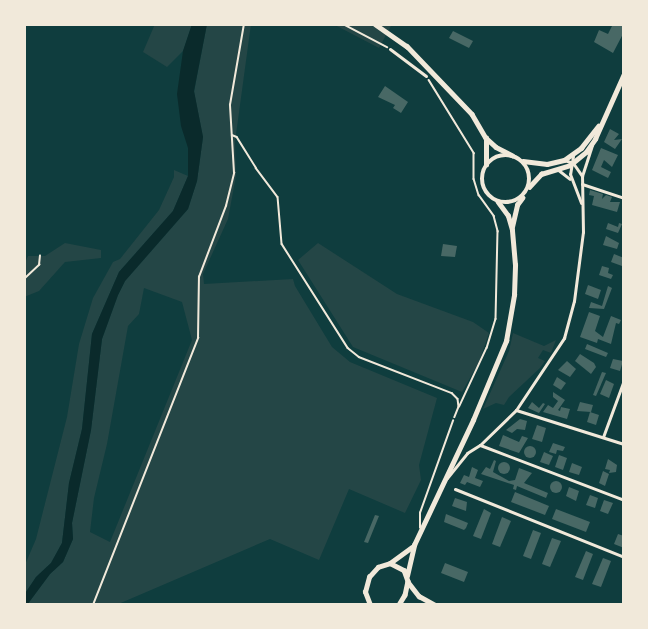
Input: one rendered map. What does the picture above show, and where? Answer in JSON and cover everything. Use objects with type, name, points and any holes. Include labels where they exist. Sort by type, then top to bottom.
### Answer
[{"type":"main road","points":[[375,24],[407,46],[472,114],[486,138],[496,147],[523,161],[547,164],[573,156],[588,141],[604,116]]},
{"type":"main road","points":[[512,230],[514,214],[537,177],[571,163],[595,139],[624,74]]},
{"type":"main road","points":[[399,605],[405,595],[414,545],[495,370],[506,341],[514,295],[515,265],[512,230],[508,216],[498,202],[484,190],[482,177],[486,165],[486,138]]},
{"type":"main road","points":[[486,165],[497,156],[512,155]]},
{"type":"main road","points":[[523,161],[530,173],[530,187]]},
{"type":"main road","points":[[498,202],[515,202],[522,198]]},
{"type":"main road","points":[[370,605],[365,592],[369,577],[378,567],[390,563],[414,545]]},
{"type":"main road","points":[[390,563],[400,566],[419,596],[435,605]]},
{"type":"main road","points":[[408,605],[423,605]]},
{"type":"street","points":[[390,49],[426,76]]},
{"type":"street","points":[[409,63],[423,63]]},
{"type":"street","points":[[444,482],[466,453],[480,445],[516,410],[564,338],[574,301],[583,232],[582,176],[595,139]]},
{"type":"street","points":[[573,156],[572,180],[581,204]]},
{"type":"street","points":[[564,160],[571,163],[582,176]]},
{"type":"street","points":[[557,169],[572,180]]},
{"type":"street","points":[[582,184],[624,198]]},
{"type":"street","points":[[603,438],[624,380]]},
{"type":"street","points":[[516,410],[624,444]]},
{"type":"street","points":[[480,445],[624,500]]},
{"type":"street","points":[[455,489],[624,557]]},
{"type":"lane","points":[[421,531],[420,513],[453,420]]},
{"type":"path","points":[[93,605],[198,338],[199,277],[226,206],[234,173],[230,105],[244,24]]},
{"type":"path","points":[[344,24],[390,49]]},
{"type":"path","points":[[426,76],[474,153],[474,179],[479,195],[494,216],[498,231],[496,319],[487,348],[453,420]]},
{"type":"path","points":[[231,135],[237,137],[256,168],[278,197],[282,244],[313,297],[348,348],[359,357],[452,393],[458,399],[459,407]]},
{"type":"path","points":[[24,279],[39,265],[40,256]]},
{"type":"shaded area","points":[[155,24],[192,24],[183,51],[167,67],[143,52]]},
{"type":"shaded area","points":[[192,24],[207,24],[194,91],[203,137],[197,181],[188,209],[125,281],[118,295],[102,339],[91,430],[72,523],[73,539],[63,562],[50,574],[27,605],[24,605],[24,595],[36,577],[51,563],[62,543],[69,483],[82,429],[92,334],[119,272],[173,211],[188,176],[188,148],[181,126],[177,94],[183,51]]},
{"type":"shaded area","points":[[207,24],[251,24],[235,142],[236,176],[228,219],[203,274],[204,284],[293,279],[332,347],[350,362],[437,398],[419,465],[421,480],[405,513],[349,489],[319,560],[270,539],[116,605],[27,605],[50,574],[63,562],[73,539],[72,523],[91,430],[102,339],[118,295],[125,281],[188,209],[197,181],[203,137],[194,92]],"holes":[[[144,288],[182,302],[192,340],[110,542],[90,532],[94,498],[107,444],[128,326],[139,314]]]},
{"type":"shaded area","points":[[333,24],[392,24],[379,48]]},
{"type":"shaded area","points":[[174,170],[188,176],[173,211],[119,272],[92,334],[82,429],[69,483],[62,543],[51,563],[36,577],[24,595],[24,567],[36,539],[67,417],[79,344],[93,298],[113,262],[120,259],[159,210],[174,177]]},
{"type":"shaded area","points":[[65,243],[101,250],[101,258],[65,262],[39,291],[24,297],[24,265],[28,256],[45,256]]},
{"type":"shaded area","points":[[318,243],[397,294],[473,322],[489,333],[479,362],[462,392],[353,347],[298,260]]},
{"type":"shaded area","points":[[513,333],[544,346],[556,340],[551,353],[543,350],[538,358],[545,361],[540,368],[509,397],[504,405],[496,403],[483,409],[509,351]]},
{"type":"building","points":[[624,24],[624,32],[613,53],[594,42],[599,30],[608,34],[612,26]]},
{"type":"building","points":[[453,31],[473,41],[469,48],[449,38]]},
{"type":"building","points":[[385,86],[408,102],[401,113],[393,108],[395,105],[378,97]]},
{"type":"building","points":[[610,129],[619,134],[614,140],[622,139],[615,149],[604,142]]},
{"type":"building","points":[[601,148],[618,155],[612,167],[604,160],[601,167],[611,172],[608,178],[592,170]]},
{"type":"building","points":[[590,190],[603,194],[602,199],[606,195],[612,197],[610,202],[620,202],[617,212],[592,205],[594,196],[589,195]]},
{"type":"building","points":[[608,223],[618,227],[619,223],[622,224],[618,233],[606,229]]},
{"type":"building","points":[[606,236],[619,243],[617,249],[603,245]]},
{"type":"building","points":[[443,244],[457,246],[455,257],[441,256]]},
{"type":"building","points":[[614,254],[624,258],[622,266],[611,262]]},
{"type":"building","points":[[602,266],[609,268],[608,273],[613,275],[611,279],[599,275]]},
{"type":"building","points":[[588,285],[601,290],[598,299],[585,294]]},
{"type":"building","points":[[608,286],[612,288],[604,309],[589,308],[591,302],[602,306]]},
{"type":"building","points":[[589,312],[600,316],[595,331],[603,337],[611,316],[621,320],[619,324],[616,323],[611,344],[598,339],[597,343],[580,337]]},
{"type":"building","points":[[587,344],[608,353],[606,357],[585,349]]},
{"type":"building","points":[[580,354],[594,363],[596,367],[591,374],[575,361]]},
{"type":"building","points":[[613,359],[623,361],[620,371],[610,368]]},
{"type":"building","points":[[567,361],[576,369],[570,377],[558,370]]},
{"type":"building","points":[[602,372],[606,373],[596,396],[593,395]]},
{"type":"building","points":[[557,377],[566,383],[561,390],[553,385]]},
{"type":"building","points":[[606,380],[614,384],[609,398],[600,394]]},
{"type":"building","points":[[553,392],[565,400],[558,410],[560,411],[561,407],[570,409],[567,419],[543,412],[548,405],[553,408],[558,401],[553,397]]},
{"type":"building","points":[[532,402],[539,408],[543,403],[545,404],[539,413],[528,408]]},
{"type":"building","points":[[580,402],[593,405],[591,412],[577,411]]},
{"type":"building","points":[[590,412],[599,415],[596,425],[587,422]]},
{"type":"building","points":[[520,419],[527,421],[525,430],[517,429],[512,433],[506,430]]},
{"type":"building","points":[[537,425],[546,428],[542,442],[532,439]]},
{"type":"building","points":[[503,435],[519,442],[522,436],[528,438],[519,453],[499,446]]},
{"type":"building","points":[[553,443],[565,447],[563,451],[557,450],[556,454],[549,452]]},
{"type":"building","points":[[530,446],[536,452],[530,458],[524,452]]},
{"type":"building","points":[[544,452],[553,456],[549,465],[540,462]]},
{"type":"building","points":[[559,455],[567,458],[563,470],[555,467]]},
{"type":"building","points":[[608,459],[617,465],[616,472],[609,473],[610,470],[605,469]]},
{"type":"building","points":[[494,460],[496,461],[493,472],[509,481],[515,480],[519,468],[532,473],[524,483],[548,493],[546,498],[517,486],[516,490],[513,489],[514,485],[481,474],[486,467],[490,469]]},
{"type":"building","points":[[506,462],[510,468],[506,474],[502,474],[498,466]]},
{"type":"building","points":[[572,463],[582,467],[579,475],[569,472]]},
{"type":"building","points":[[472,467],[478,470],[475,478],[483,481],[480,487],[467,482],[465,485],[460,483],[464,475],[469,477]]},
{"type":"building","points":[[603,471],[609,474],[605,486],[599,483]]},
{"type":"building","points":[[556,481],[562,487],[556,493],[550,487]]},
{"type":"building","points":[[569,487],[579,491],[576,501],[566,496]]},
{"type":"building","points":[[515,492],[549,506],[545,515],[511,502]]},
{"type":"building","points":[[590,495],[598,498],[595,508],[586,505]]},
{"type":"building","points":[[455,498],[467,502],[466,511],[452,506]]},
{"type":"building","points":[[604,500],[613,503],[608,514],[600,511]]},
{"type":"building","points":[[484,509],[491,513],[481,539],[473,536]]},
{"type":"building","points":[[556,509],[590,522],[586,532],[552,519]]},
{"type":"building","points":[[446,514],[468,523],[466,528],[464,530],[444,522]]},
{"type":"building","points":[[375,515],[379,516],[368,543],[364,542]]},
{"type":"building","points":[[502,517],[511,521],[500,547],[492,544]]},
{"type":"building","points":[[533,530],[541,533],[531,559],[523,556]]},
{"type":"building","points":[[618,534],[624,536],[624,548],[614,544]]},
{"type":"building","points":[[552,538],[561,541],[550,567],[542,564]]},
{"type":"building","points":[[586,551],[593,554],[583,580],[575,577]]},
{"type":"building","points":[[603,558],[611,561],[601,587],[592,584]]},
{"type":"building","points":[[445,563],[468,572],[464,582],[441,573]]}]
